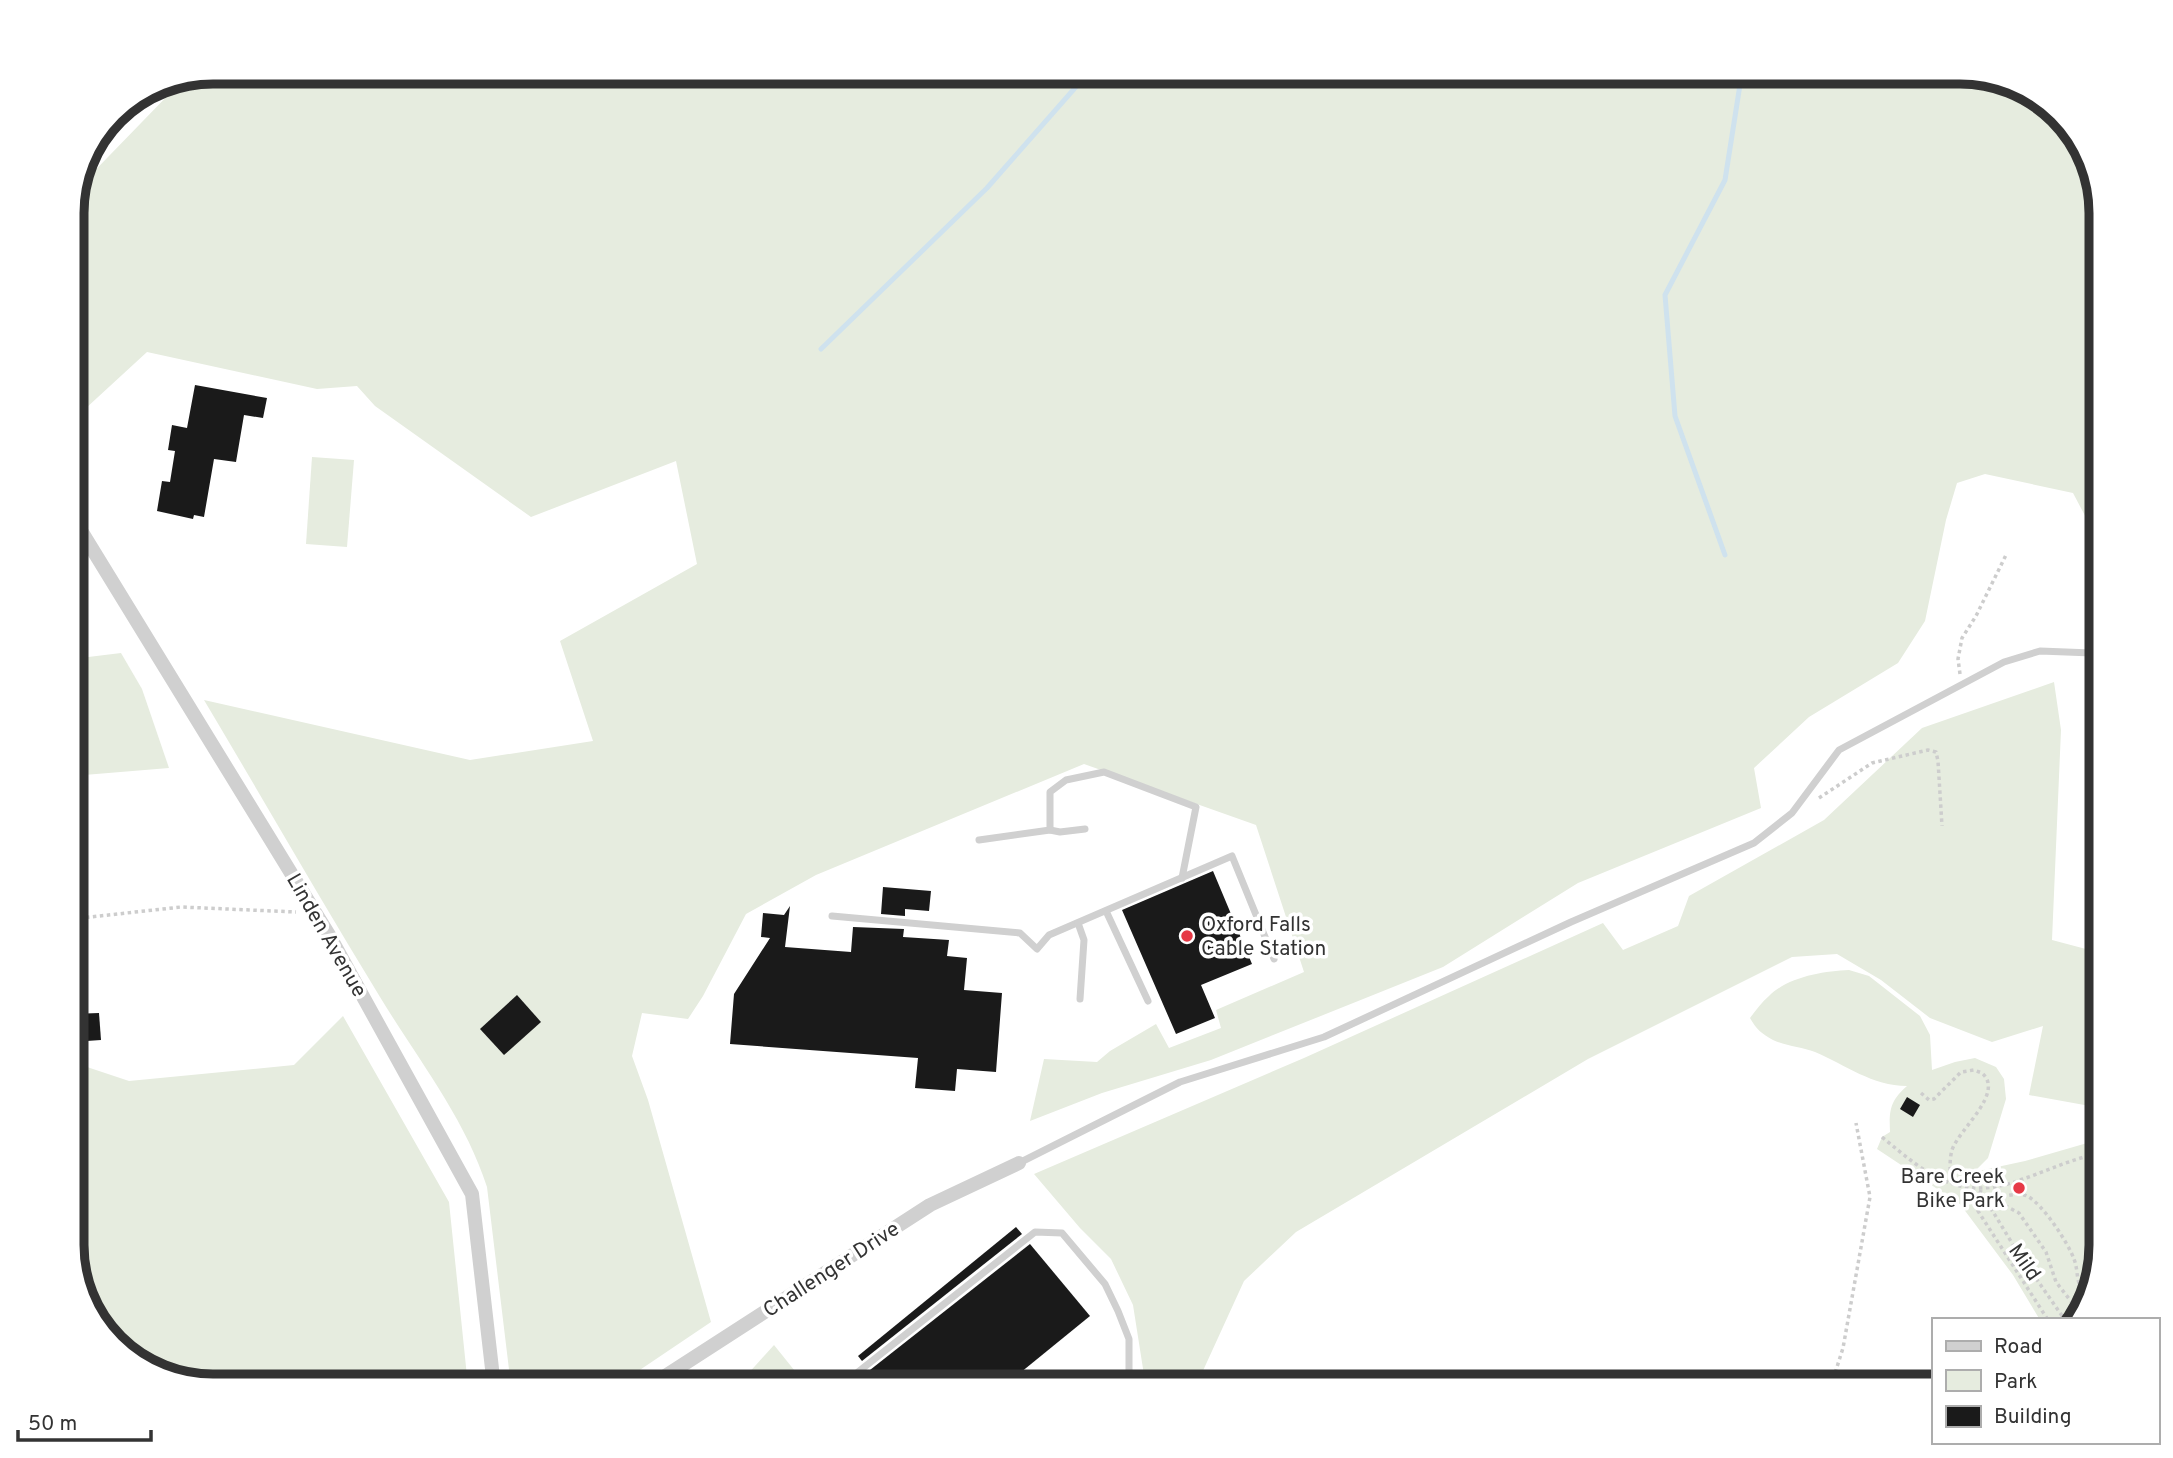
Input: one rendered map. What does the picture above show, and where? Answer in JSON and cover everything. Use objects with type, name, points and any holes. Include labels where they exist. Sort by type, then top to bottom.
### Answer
[{"type":"street","name":"Linden Avenue","points":[[84,536],[316,913],[472,1194],[493,1374]]},
{"type":"street","name":"Challenger Drive","points":[[669,1374],[930,1205],[1019,1163]]},
{"type":"lane","points":[[1019,1163],[1180,1082],[1324,1037],[1571,922],[1754,843],[1792,813],[1839,750],[2004,662],[2040,651],[2089,653]]},
{"type":"lane","points":[[1050,830],[1050,792],[1066,780],[1104,772],[1196,807],[1182,878]]},
{"type":"lane","points":[[979,840],[1050,830],[1060,832],[1085,829]]},
{"type":"lane","points":[[832,916],[1020,933],[1037,950],[1049,935],[1232,856],[1274,959]]},
{"type":"lane","points":[[1106,911],[1148,1001]]},
{"type":"lane","points":[[1078,923],[1084,940],[1080,999]]},
{"type":"lane","points":[[857,1374],[1035,1232],[1062,1234],[1105,1284],[1129,1339],[1129,1374]]},
{"type":"path","points":[[1961,685],[1958,660],[1962,638],[2006,555]]},
{"type":"path","points":[[1792,813],[1872,763],[1928,750],[1936,752],[1938,761],[1942,826]]},
{"type":"path","points":[[84,918],[181,907],[316,913]]},
{"type":"path","points":[[1921,1093],[1929,1100],[1934,1099],[1955,1078],[1967,1071],[1978,1071],[1986,1076],[1989,1083],[1988,1096],[1952,1150],[1952,1184]]},
{"type":"path","points":[[1835,1374],[1843,1348],[1870,1197],[1856,1123]]},
{"type":"path","points":[[1882,1137],[1940,1180],[1981,1189],[2000,1187],[2089,1156]]},
{"type":"path","points":[[1981,1189],[1978,1211],[2047,1318]]},
{"type":"path","points":[[1987,1202],[2019,1194],[2034,1201],[2050,1219],[2074,1257],[2081,1290]]},
{"type":"path","points":[[1978,1198],[2003,1204],[2019,1213],[2046,1252],[2056,1282],[2074,1305]]},
{"type":"path","name":"Mild","points":[[1987,1202],[2015,1248],[2065,1318]]},
{"type":"green space","points":[[205,84],[1985,86],[2017,97],[2045,116],[2057,128],[2076,156],[2087,188],[2089,523],[2073,493],[1985,474],[1957,483],[1946,520],[1925,621],[1898,663],[1809,717],[1754,768],[1761,808],[1578,883],[1443,967],[1211,1060],[1102,1093],[1030,1121],[1044,1059],[1097,1062],[1110,1051],[1156,1024],[1169,1048],[1221,1028],[1216,1010],[1304,972],[1256,825],[1084,764],[816,875],[746,914],[688,1019],[642,1013],[632,1056],[648,1100],[711,1322],[634,1374],[510,1374],[487,1187],[478,1162],[439,1089],[394,1020],[204,700],[470,760],[593,741],[560,641],[697,564],[676,461],[531,517],[375,406],[357,386],[317,389],[147,352],[84,409],[84,205],[89,176],[172,91]]},
{"type":"green space","points":[[312,457],[354,460],[347,547],[306,544]]},
{"type":"green space","points":[[121,653],[142,689],[169,768],[84,775],[84,658]]},
{"type":"green space","points":[[2054,682],[2061,730],[2052,940],[2089,950],[2089,1106],[2029,1095],[2043,1026],[1992,1042],[1930,1018],[1881,980],[1837,954],[1792,957],[1588,1059],[1296,1232],[1244,1281],[1201,1374],[1144,1374],[1133,1305],[1111,1259],[1080,1228],[1034,1174],[1304,1058],[1603,923],[1623,950],[1678,926],[1689,896],[1824,820],[1922,728]]},
{"type":"green space","name":"Bare Creek Bike Park","points":[[1849,970],[1869,976],[1920,1016],[1930,1035],[1932,1070],[1975,1058],[1996,1067],[2004,1079],[2006,1099],[1988,1158],[1974,1172],[2089,1142],[2087,1270],[2076,1302],[2066,1318],[2039,1318],[2013,1275],[1960,1204],[1877,1149],[1882,1137],[1890,1132],[1890,1112],[1894,1101],[1907,1086],[1882,1083],[1815,1052],[1773,1040],[1760,1031],[1750,1018],[1777,989],[1796,980]]},
{"type":"green space","points":[[343,1016],[449,1202],[467,1374],[196,1373],[156,1361],[141,1352],[116,1330],[101,1310],[86,1270],[84,1253],[84,1066],[129,1081],[294,1065]]},
{"type":"green space","points":[[774,1345],[797,1374],[748,1374]]},
{"type":"building","points":[[195,385],[267,398],[263,418],[244,415],[236,462],[214,459],[204,517],[194,515],[193,519],[157,511],[162,481],[170,482],[175,451],[168,450],[172,425],[187,428]]},
{"type":"building","name":"Oxford Falls Cable Station","points":[[1213,871],[1252,964],[1201,985],[1215,1018],[1176,1034],[1122,910]]},
{"type":"building","points":[[883,887],[931,891],[929,911],[905,909],[905,916],[881,914]]},
{"type":"building","points":[[790,906],[785,947],[851,952],[853,927],[904,929],[903,937],[949,940],[947,956],[967,958],[964,990],[1002,993],[996,1072],[957,1069],[955,1091],[915,1088],[918,1058],[730,1044],[734,994],[770,938],[761,937],[763,913],[784,915]]},
{"type":"building","points":[[517,995],[541,1022],[504,1055],[480,1029]]},
{"type":"building","points":[[99,1013],[101,1040],[84,1041],[84,1014]]},
{"type":"building","points":[[1907,1097],[1920,1105],[1913,1117],[1900,1109]]},
{"type":"building","points":[[1016,1227],[1022,1234],[862,1361],[858,1356]]},
{"type":"building","points":[[1030,1244],[1090,1316],[1019,1374],[873,1374],[870,1370]]},
{"type":"waterway","points":[[821,349],[987,188],[1078,84]]},
{"type":"waterway","points":[[1725,555],[1675,416],[1665,295],[1725,180],[1740,84]]},
{"type":"place","name":"Oxford Falls Cable Station","points":[[1187,936]]},
{"type":"place","name":"Bare Creek Bike Park","points":[[2019,1188]]}]
